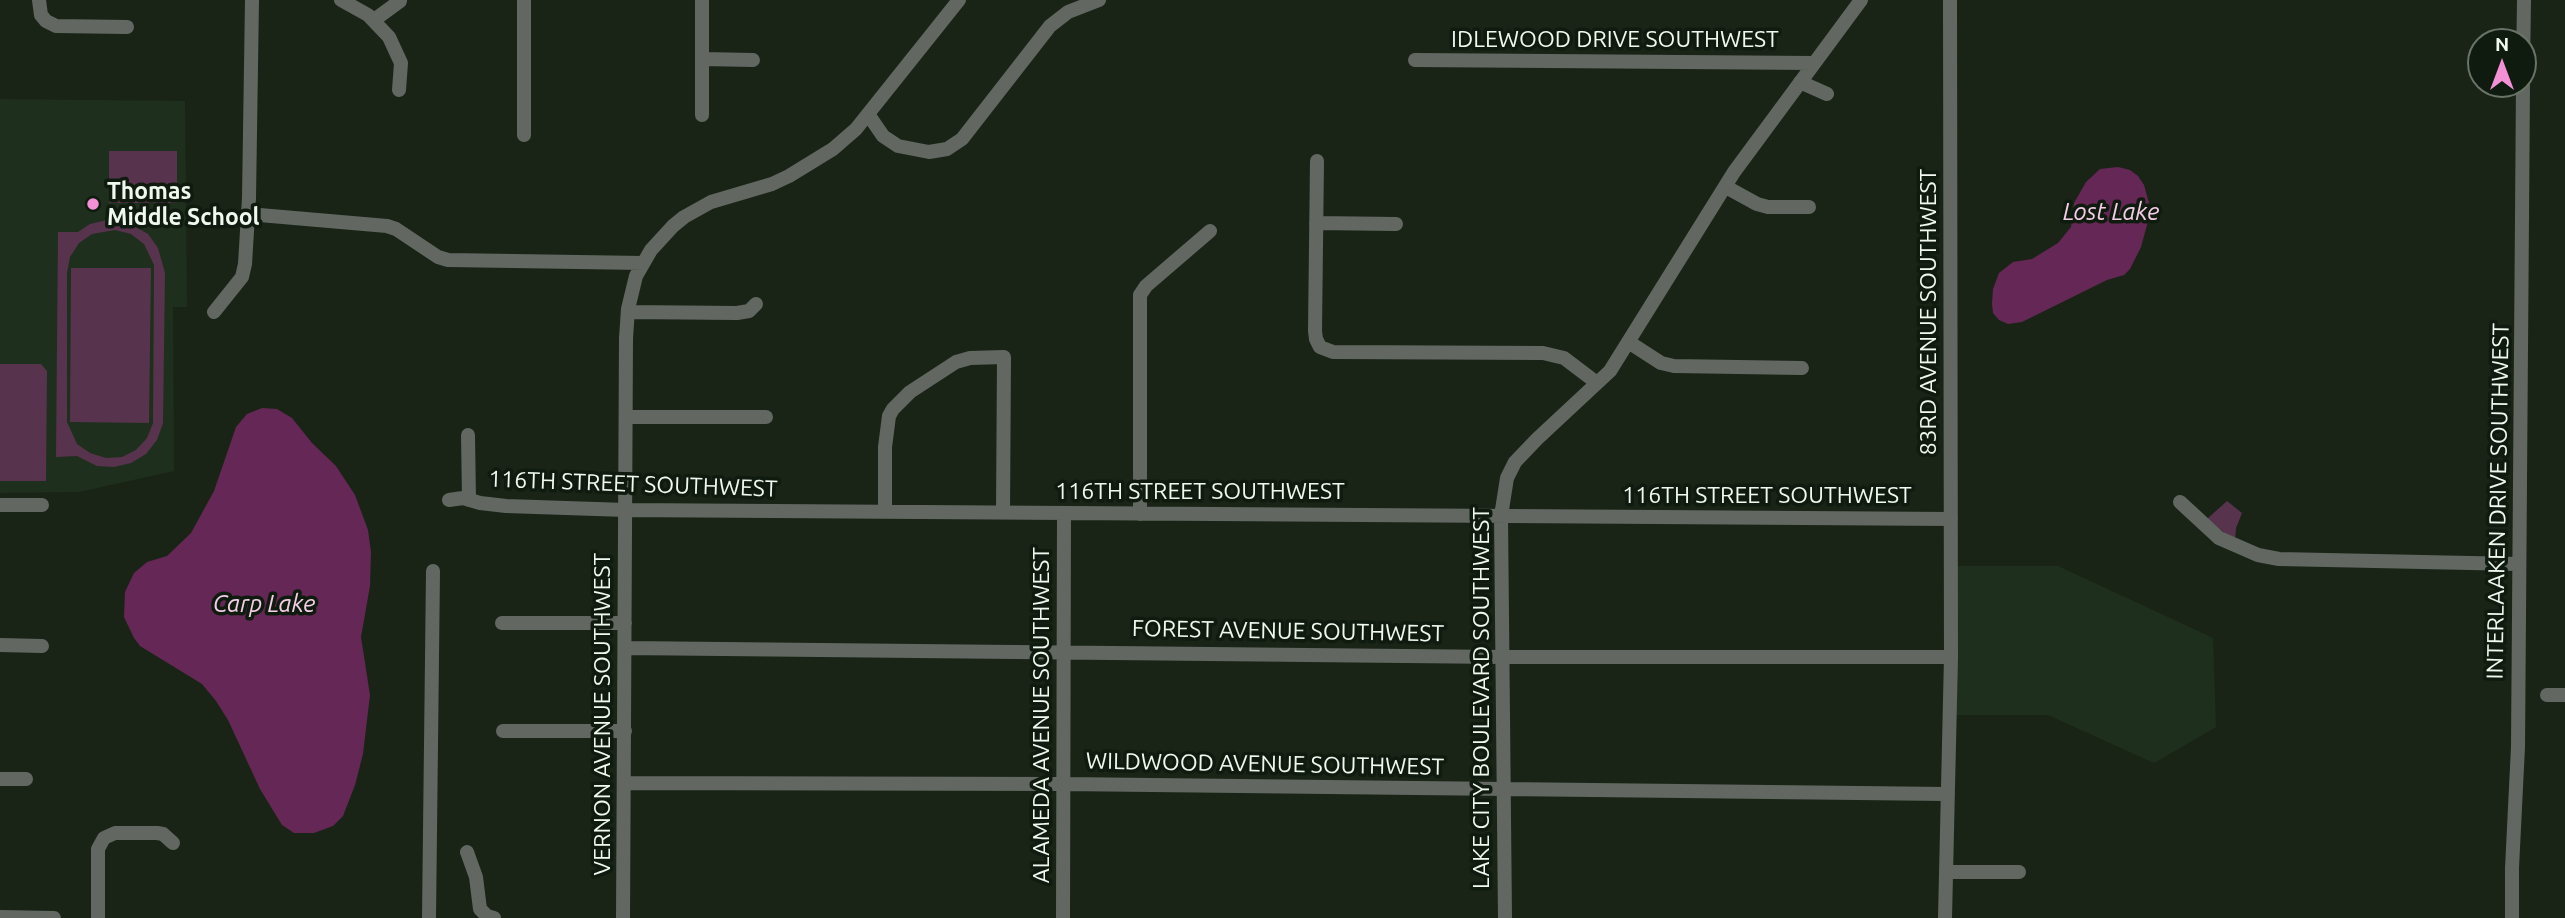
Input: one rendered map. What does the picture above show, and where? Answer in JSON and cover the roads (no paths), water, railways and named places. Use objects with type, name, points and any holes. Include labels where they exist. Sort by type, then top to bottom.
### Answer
[{"type":"street","points":[[39,0],[41,15],[56,26],[127,26]]},
{"type":"street","points":[[214,312],[242,277],[248,214],[252,0]]},
{"type":"street","points":[[341,0],[355,6],[374,20],[389,37],[401,63],[399,90]]},
{"type":"street","points":[[524,0],[524,135]]},
{"type":"street","points":[[702,0],[702,115]]},
{"type":"street","name":"VERNON AVENUE SOUTHWEST","points":[[623,918],[628,312],[636,276],[657,243],[684,217],[711,202],[772,184],[806,167],[833,149],[856,129],[958,0]]},
{"type":"street","points":[[868,114],[883,136],[898,146],[929,152],[947,149],[962,139],[1050,26],[1068,12],[1099,0]]},
{"type":"street","points":[[1317,160],[1315,339],[1320,347],[1333,352],[1543,353],[1564,358],[1597,383],[1610,371],[1630,343],[1734,172],[1861,0]]},
{"type":"street","name":"83RD AVENUE SOUTHWEST","points":[[1945,918],[1951,657],[1950,0]]},
{"type":"street","points":[[2524,0],[2524,28]]},
{"type":"street","points":[[374,20],[400,1]]},
{"type":"street","points":[[703,59],[753,60]]},
{"type":"street","name":"IDLEWOOD DRIVE SOUTHWEST","points":[[1415,60],[1814,63]]},
{"type":"street","points":[[1802,83],[1827,94]]},
{"type":"street","name":"INTERLAAKEN DRIVE SOUTHWEST","points":[[2512,918],[2518,747],[2523,98]]},
{"type":"street","points":[[1726,187],[1768,207],[1809,207]]},
{"type":"street","points":[[248,214],[387,226],[396,229],[438,257],[448,260],[643,263]]},
{"type":"street","points":[[1316,223],[1396,224]]},
{"type":"street","points":[[1140,513],[1140,295],[1152,280],[1210,231]]},
{"type":"street","points":[[628,312],[737,313],[749,311],[757,304]]},
{"type":"street","points":[[1630,343],[1661,363],[1674,366],[1802,368]]},
{"type":"street","points":[[885,512],[885,447],[889,416],[893,409],[910,392],[956,362],[979,357],[1004,357],[1003,512]]},
{"type":"street","name":"LAKE CITY BOULEVARD SOUTHWEST","points":[[1505,918],[1501,516],[1507,478],[1522,455],[1597,383]]},
{"type":"street","points":[[626,417],[766,417]]},
{"type":"street","points":[[468,435],[469,499]]},
{"type":"street","name":"116TH STREET SOUTHWEST","points":[[449,500],[469,499],[506,506],[625,510],[1951,519]]},
{"type":"street","points":[[2180,502],[2220,538],[2258,555],[2280,559],[2518,564]]},
{"type":"street","points":[[0,505],[42,505]]},
{"type":"street","name":"ALAMEDA AVENUE SOUTHWEST","points":[[1063,918],[1064,513]]},
{"type":"street","points":[[429,918],[433,571]]},
{"type":"street","points":[[502,623],[625,623]]},
{"type":"street","points":[[0,645],[42,646]]},
{"type":"street","name":"FOREST AVENUE SOUTHWEST","points":[[625,648],[1064,650],[1503,657],[1951,657]]},
{"type":"street","points":[[2547,695],[2565,695]]},
{"type":"street","points":[[503,731],[625,731]]},
{"type":"street","points":[[0,779],[26,779]]},
{"type":"street","name":"WILDWOOD AVENUE SOUTHWEST","points":[[625,783],[1063,784],[1946,794]]},
{"type":"street","points":[[98,918],[98,849],[104,838],[115,833],[157,833],[163,834],[173,843]]},
{"type":"street","points":[[467,852],[477,877],[480,909],[487,916],[494,918]]},
{"type":"street","points":[[1946,872],[2019,872]]},
{"type":"street","points":[[0,917],[54,918]]},
{"type":"water","name":"Lost Lake","points":[[2118,167],[2130,170],[2138,176],[2144,185],[2149,203],[2141,247],[2130,269],[2124,275],[2107,280],[2022,322],[2008,324],[1999,320],[1993,313],[1992,304],[1993,289],[1999,273],[2013,262],[2032,259],[2058,243],[2071,227],[2074,203],[2086,182],[2100,169]]},
{"type":"water","name":"Carp Lake","points":[[262,408],[277,409],[292,418],[312,443],[336,466],[355,495],[368,530],[371,552],[370,586],[361,637],[370,695],[363,754],[343,816],[333,826],[314,833],[294,833],[282,825],[260,789],[228,720],[216,701],[202,684],[140,646],[124,617],[125,592],[134,573],[147,562],[167,556],[191,533],[214,491],[236,427],[247,414]]},
{"type":"place","name":"Thomas Middle School","points":[[93,204]]}]
